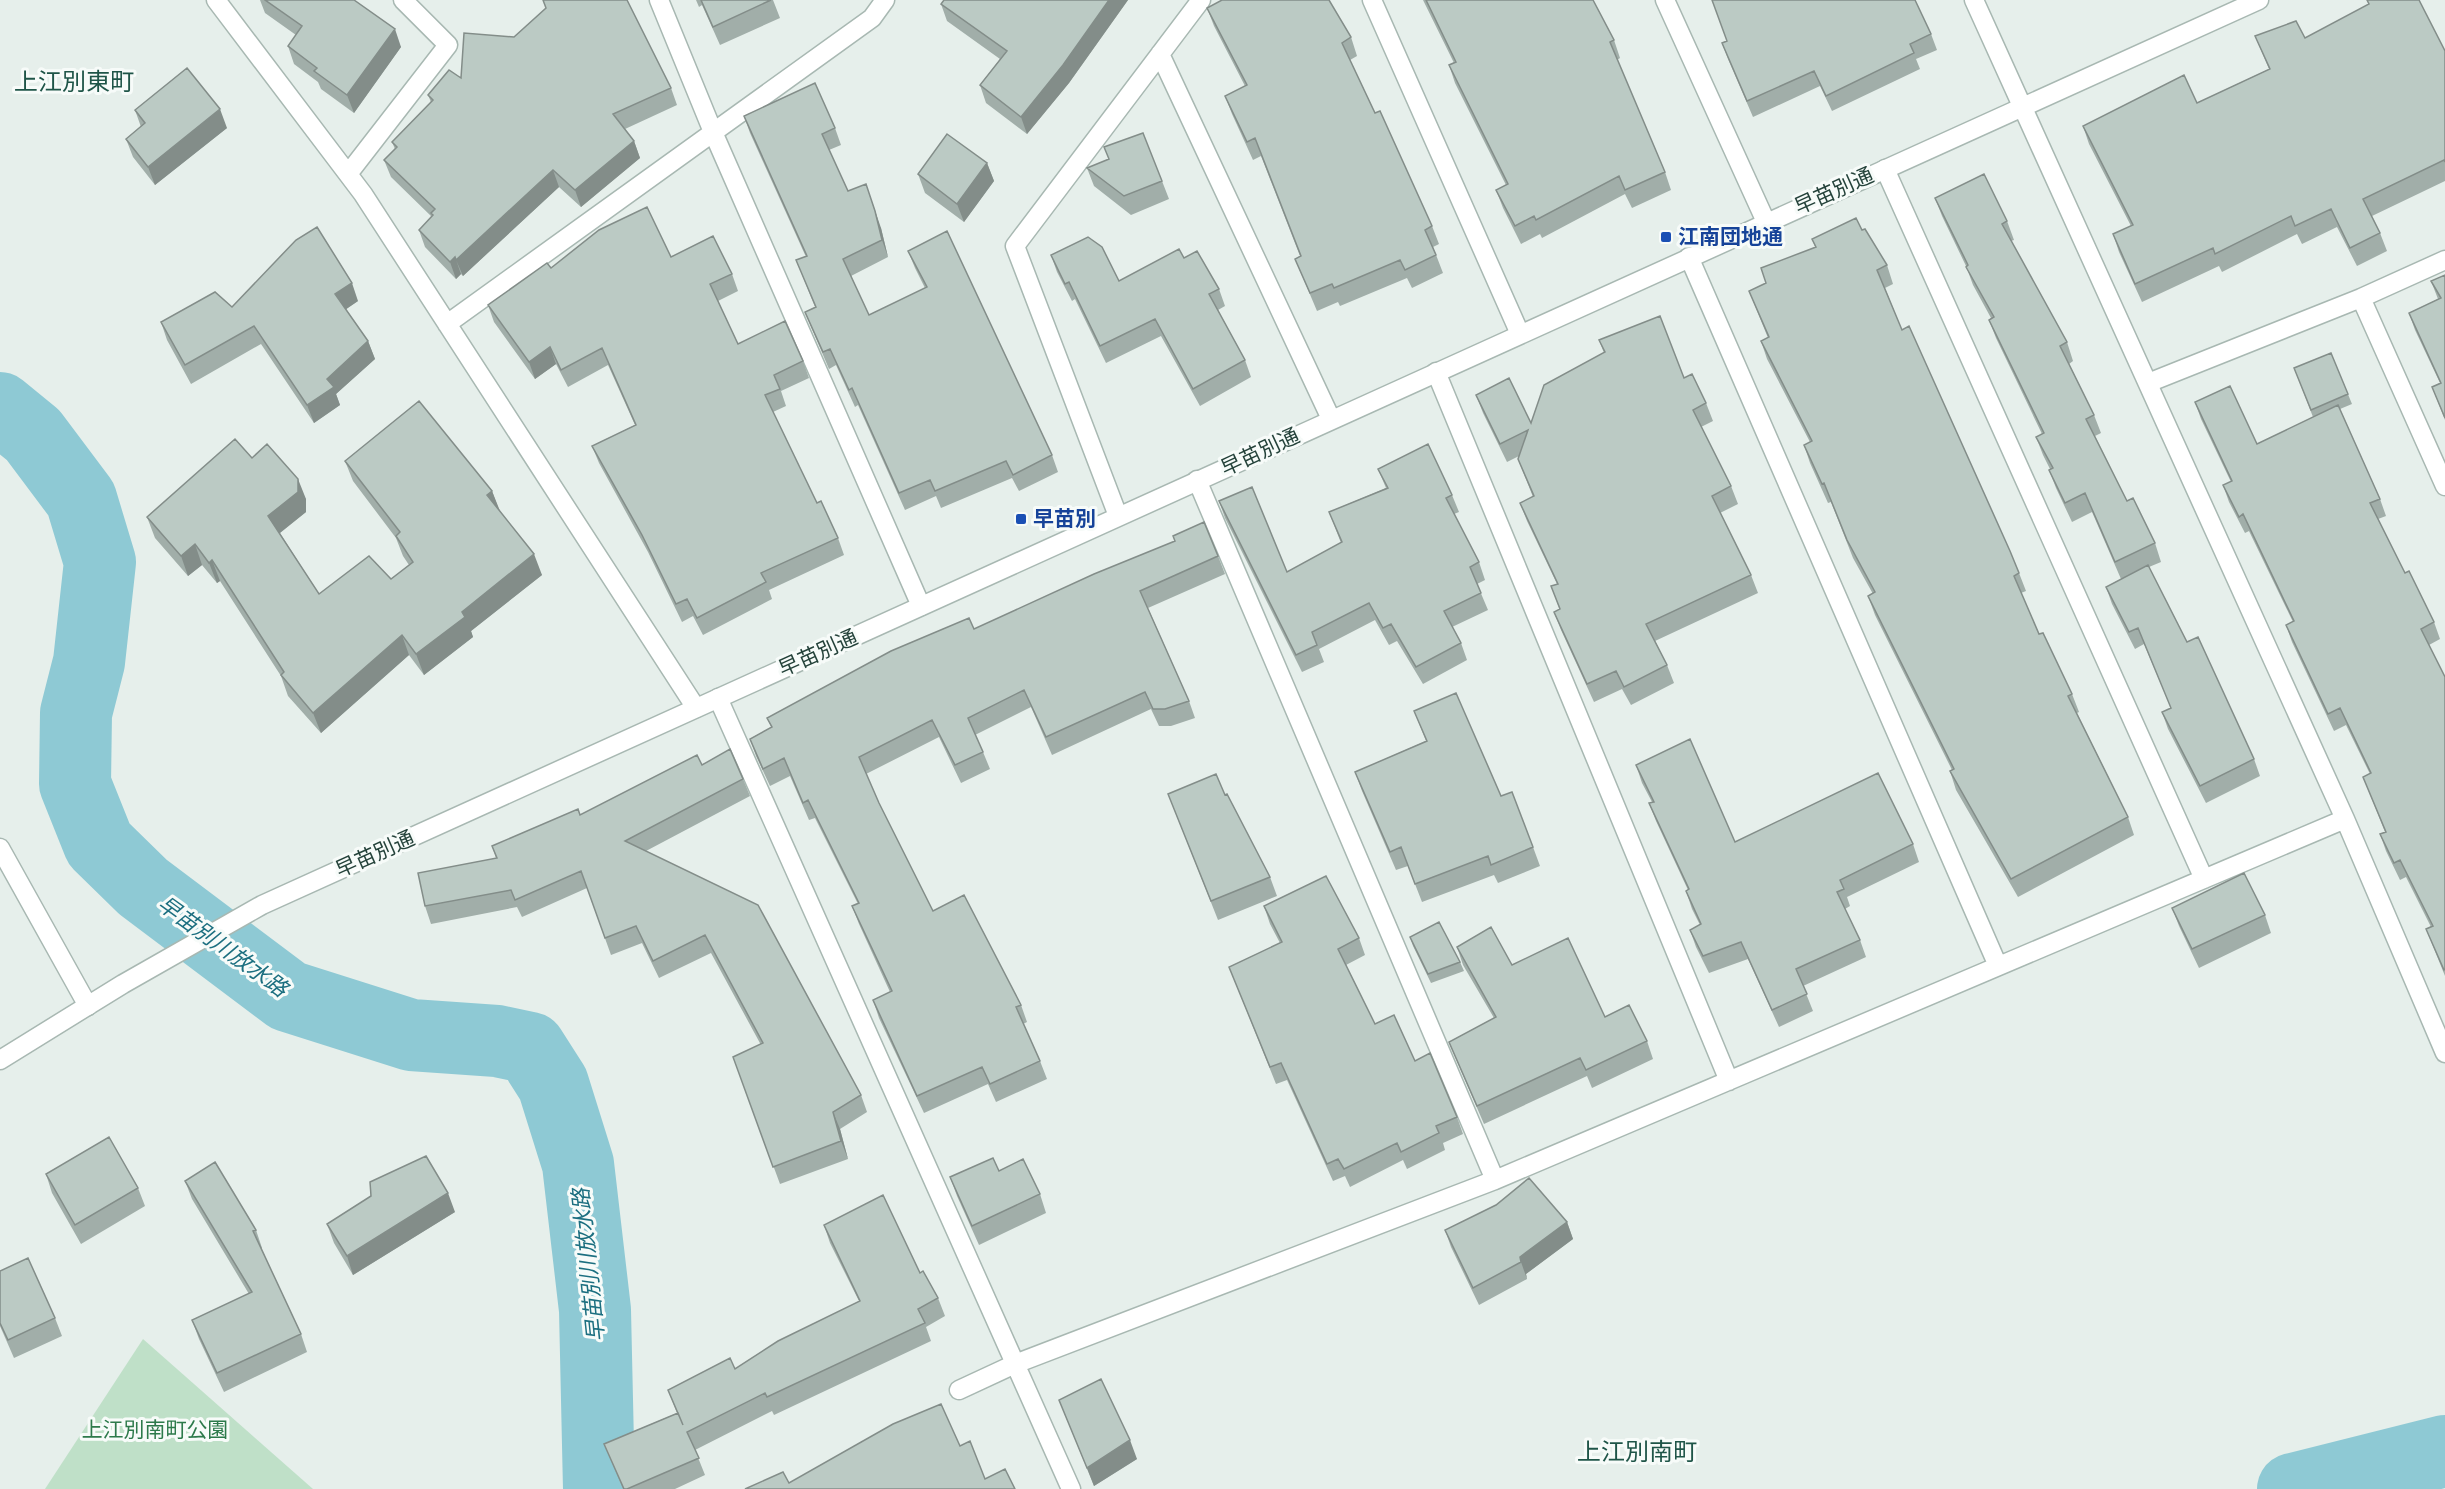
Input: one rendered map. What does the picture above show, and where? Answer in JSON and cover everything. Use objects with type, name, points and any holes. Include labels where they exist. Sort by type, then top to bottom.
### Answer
[{"type":"street","points":[[216,0],[348,174],[696,708]]},
{"type":"street","points":[[348,174],[448,45],[403,0]]},
{"type":"street","points":[[659,0],[713,132],[921,606]]},
{"type":"street","points":[[447,324],[872,18],[885,0]]},
{"type":"street","points":[[1118,516],[1015,246],[1201,0]]},
{"type":"street","points":[[1372,0],[1521,334]]},
{"type":"street","points":[[1665,0],[1767,222]]},
{"type":"street","points":[[1974,0],[2345,819],[2445,1053]]},
{"type":"street","name":"早苗別通","points":[[88,1006],[262,905],[2259,0]]},
{"type":"street","points":[[1160,54],[1331,420]]},
{"type":"street","points":[[1885,169],[2204,879]]},
{"type":"street","points":[[1689,257],[1998,966]]},
{"type":"street","points":[[2148,383],[2361,297],[2445,260]]},
{"type":"street","points":[[2361,297],[2445,486]]},
{"type":"street","points":[[1436,372],[1729,1081]]},
{"type":"street","points":[[1197,480],[1494,1180]]},
{"type":"street","points":[[718,698],[1071,1489]]},
{"type":"street","points":[[959,1390],[1015,1364],[1494,1180],[2345,819]]},
{"type":"street","points":[[0,848],[88,1006],[0,1060]]},
{"type":"green space","name":"上江別南町公園","points":[[143,1339],[313,1489],[45,1489]]},
{"type":"building","points":[[265,0],[354,0],[395,29],[347,95],[314,71],[317,68],[288,46],[302,26]]},
{"type":"building","points":[[543,0],[627,0],[671,88],[613,114],[634,141],[575,190],[553,170],[456,260],[455,257],[450,262],[419,230],[433,215],[431,213],[435,209],[384,160],[397,147],[392,142],[433,100],[428,95],[449,70],[461,78],[464,33],[514,37],[546,8]]},
{"type":"building","points":[[701,0],[771,0],[713,27]]},
{"type":"building","points":[[944,0],[1109,0],[1063,65],[1021,117],[980,85],[1007,51],[941,4]]},
{"type":"building","points":[[1222,0],[1329,0],[1351,37],[1342,43],[1375,113],[1380,111],[1432,226],[1425,230],[1436,255],[1405,270],[1400,260],[1334,288],[1332,284],[1310,293],[1295,259],[1301,256],[1255,138],[1247,142],[1225,96],[1247,85],[1207,8]]},
{"type":"building","points":[[1426,0],[1593,0],[1614,40],[1610,42],[1665,172],[1625,190],[1619,176],[1536,220],[1534,216],[1515,226],[1496,190],[1508,184],[1449,65],[1456,62]]},
{"type":"building","points":[[1712,0],[1915,0],[1931,34],[1910,44],[1914,53],[1826,96],[1814,71],[1747,101],[1722,43],[1727,41]]},
{"type":"building","points":[[2367,0],[2419,0],[2445,51],[2445,162],[2444,160],[2363,199],[2380,233],[2350,248],[2331,209],[2295,226],[2291,216],[2215,254],[2213,248],[2135,284],[2113,234],[2133,225],[2083,126],[2184,75],[2197,103],[2270,69],[2255,36],[2296,21],[2305,38],[2369,4]]},
{"type":"building","points":[[187,68],[220,109],[148,167],[126,139],[145,123],[135,110]]},
{"type":"building","points":[[815,83],[835,128],[822,134],[848,191],[866,184],[882,240],[843,259],[869,315],[927,287],[908,251],[947,231],[1052,455],[1013,475],[1006,461],[935,491],[930,480],[899,493],[852,388],[849,390],[830,349],[823,352],[805,312],[816,307],[796,260],[807,256],[744,116]]},
{"type":"building","points":[[1143,133],[1162,181],[1124,196],[1087,168],[1109,159],[1104,147]]},
{"type":"building","points":[[947,134],[987,163],[957,204],[918,174]]},
{"type":"building","points":[[1984,174],[2007,221],[2002,224],[2067,342],[2060,346],[2094,415],[2086,419],[2127,501],[2133,498],[2155,543],[2115,562],[2085,493],[2065,503],[2049,470],[2053,468],[2036,437],[2044,433],[1989,320],[1994,317],[1966,267],[1968,265],[1935,198]]},
{"type":"building","points":[[647,207],[671,257],[713,236],[732,274],[710,284],[738,344],[785,321],[803,361],[774,375],[780,389],[765,395],[817,503],[821,501],[838,538],[761,573],[766,582],[697,618],[687,599],[676,604],[642,535],[592,446],[636,425],[602,348],[561,370],[550,347],[529,362],[488,305],[547,263],[551,268],[599,230]]},
{"type":"building","points":[[1856,218],[1887,265],[1877,270],[1902,330],[1909,326],[2010,551],[2019,573],[2014,576],[2039,634],[2043,633],[2072,694],[2068,696],[2128,817],[2011,879],[1950,771],[1954,769],[1868,596],[1875,592],[1847,540],[1824,483],[1822,484],[1804,445],[1812,441],[1761,341],[1769,337],[1749,291],[1766,283],[1761,268],[1816,247],[1812,239]]},
{"type":"building","points":[[317,227],[352,283],[335,294],[368,341],[327,379],[334,387],[307,405],[254,326],[185,365],[161,322],[215,292],[232,307],[296,240]]},
{"type":"building","points":[[1088,237],[1102,247],[1119,281],[1179,249],[1184,258],[1197,251],[1219,289],[1209,294],[1245,360],[1193,389],[1155,319],[1100,346],[1069,282],[1065,284],[1051,255]]},
{"type":"building","points":[[2445,275],[2445,418],[2432,387],[2441,383],[2409,313],[2441,298],[2431,281]]},
{"type":"building","points":[[1660,316],[1684,378],[1692,374],[1706,403],[1693,410],[1731,486],[1712,496],[1751,575],[1646,624],[1667,665],[1624,687],[1616,671],[1587,684],[1554,612],[1560,609],[1551,586],[1558,584],[1520,503],[1534,496],[1518,459],[1528,430],[1500,444],[1476,395],[1509,378],[1531,423],[1544,385],[1605,352],[1599,340]]},
{"type":"building","points":[[2331,353],[2348,394],[2311,410],[2294,368]]},
{"type":"building","points":[[2230,386],[2257,444],[2338,405],[2380,499],[2370,503],[2405,573],[2409,571],[2434,622],[2421,629],[2445,677],[2444,970],[2426,929],[2433,926],[2400,860],[2394,863],[2380,834],[2386,832],[2363,777],[2371,773],[2340,708],[2328,714],[2286,625],[2294,621],[2243,514],[2239,517],[2223,485],[2232,481],[2195,402]]},
{"type":"building","points":[[419,401],[492,491],[487,495],[534,554],[462,612],[465,617],[416,654],[402,635],[313,713],[281,675],[284,672],[212,560],[209,563],[195,544],[181,556],[147,517],[235,439],[252,458],[267,444],[298,479],[298,492],[268,516],[319,594],[369,556],[391,579],[413,562],[396,536],[400,532],[345,461]]},
{"type":"building","points":[[1428,444],[1452,495],[1446,498],[1479,562],[1470,567],[1481,593],[1444,611],[1461,643],[1416,667],[1391,624],[1383,628],[1369,603],[1312,632],[1317,645],[1296,655],[1219,501],[1252,487],[1287,572],[1342,542],[1329,512],[1388,488],[1378,469]]},
{"type":"building","points":[[1204,522],[1218,556],[1140,591],[1189,701],[1165,709],[1153,709],[1145,692],[1046,737],[1024,690],[968,718],[983,752],[955,765],[932,720],[859,757],[879,803],[933,911],[964,895],[1021,1005],[1016,1007],[1040,1061],[990,1084],[982,1067],[917,1096],[873,1000],[892,991],[852,906],[859,903],[808,800],[803,803],[784,758],[763,769],[750,739],[772,727],[767,718],[891,651],[969,618],[974,629],[1094,574],[1175,541],[1173,536]]},
{"type":"building","points":[[2148,565],[2187,642],[2198,637],[2254,759],[2200,786],[2162,712],[2171,708],[2138,628],[2129,632],[2106,587]]},
{"type":"building","points":[[1456,693],[1501,796],[1512,792],[1533,847],[1491,865],[1488,856],[1415,884],[1401,847],[1390,852],[1355,772],[1427,741],[1414,711]]},
{"type":"building","points":[[1690,739],[1735,842],[1878,773],[1913,844],[1840,880],[1844,889],[1837,892],[1860,940],[1796,969],[1807,994],[1772,1010],[1741,942],[1703,956],[1690,930],[1701,924],[1686,891],[1689,889],[1649,803],[1654,802],[1636,765]]},
{"type":"building","points":[[730,749],[743,779],[625,841],[758,905],[861,1095],[833,1112],[841,1141],[773,1167],[733,1057],[763,1043],[705,935],[653,961],[636,926],[605,938],[581,871],[515,900],[511,890],[425,906],[418,873],[497,858],[492,846],[578,809],[580,815],[697,755],[702,765]]},
{"type":"building","points":[[1216,774],[1270,877],[1211,901],[1168,794]]},
{"type":"building","points":[[2244,873],[2265,915],[2192,949],[2172,908]]},
{"type":"building","points":[[1326,876],[1359,938],[1338,949],[1375,1024],[1394,1015],[1415,1061],[1430,1053],[1457,1117],[1436,1126],[1439,1133],[1401,1152],[1397,1143],[1344,1169],[1338,1159],[1327,1164],[1281,1063],[1270,1067],[1229,967],[1282,942],[1264,906]]},
{"type":"building","points":[[1439,922],[1460,962],[1428,974],[1410,937]]},
{"type":"building","points":[[1491,927],[1512,965],[1568,938],[1605,1017],[1629,1005],[1647,1041],[1586,1070],[1580,1058],[1477,1106],[1449,1042],[1496,1017],[1457,947]]},
{"type":"building","points":[[109,1137],[138,1188],[75,1225],[46,1174]]},
{"type":"building","points":[[426,1156],[448,1193],[347,1256],[327,1224],[371,1196],[370,1182]]},
{"type":"building","points":[[993,1158],[999,1171],[1023,1159],[1040,1194],[972,1226],[950,1177]]},
{"type":"building","points":[[215,1162],[256,1230],[253,1231],[301,1334],[217,1373],[192,1320],[252,1292],[185,1181]]},
{"type":"building","points":[[1529,1178],[1567,1222],[1520,1257],[1521,1262],[1473,1288],[1445,1230],[1496,1205]]},
{"type":"building","points":[[883,1195],[920,1273],[923,1271],[938,1298],[918,1309],[925,1323],[767,1397],[765,1393],[687,1432],[699,1458],[624,1489],[604,1444],[678,1413],[668,1390],[730,1358],[735,1369],[778,1341],[860,1301],[824,1225]]},
{"type":"building","points":[[28,1258],[55,1318],[8,1340],[0,1323],[0,1271]]},
{"type":"building","points":[[1101,1379],[1130,1440],[1087,1468],[1059,1400]]},
{"type":"building","points":[[941,1404],[960,1446],[970,1441],[985,1479],[1005,1469],[1015,1489],[745,1489],[783,1472],[789,1483],[893,1424]]},
{"type":"waterway","name":"早苗別川放水路","points":[[0,408],[33,435],[81,499],[100,562],[89,662],[76,713],[75,784],[99,844],[143,887],[288,996],[411,1035],[497,1041],[530,1048],[553,1084],[578,1164],[595,1310],[599,1489]]},
{"type":"waterway","name":"早苗別川放水路","points":[[2293,1489],[2445,1451]]},
{"type":"place","name":"江南団地通","points":[[1666,237]]},
{"type":"place","name":"早苗別","points":[[1021,519]]},
{"type":"district","name":"上江別東町","points":[[74,82]]},
{"type":"district","name":"上江別南町","points":[[1637,1452]]}]
